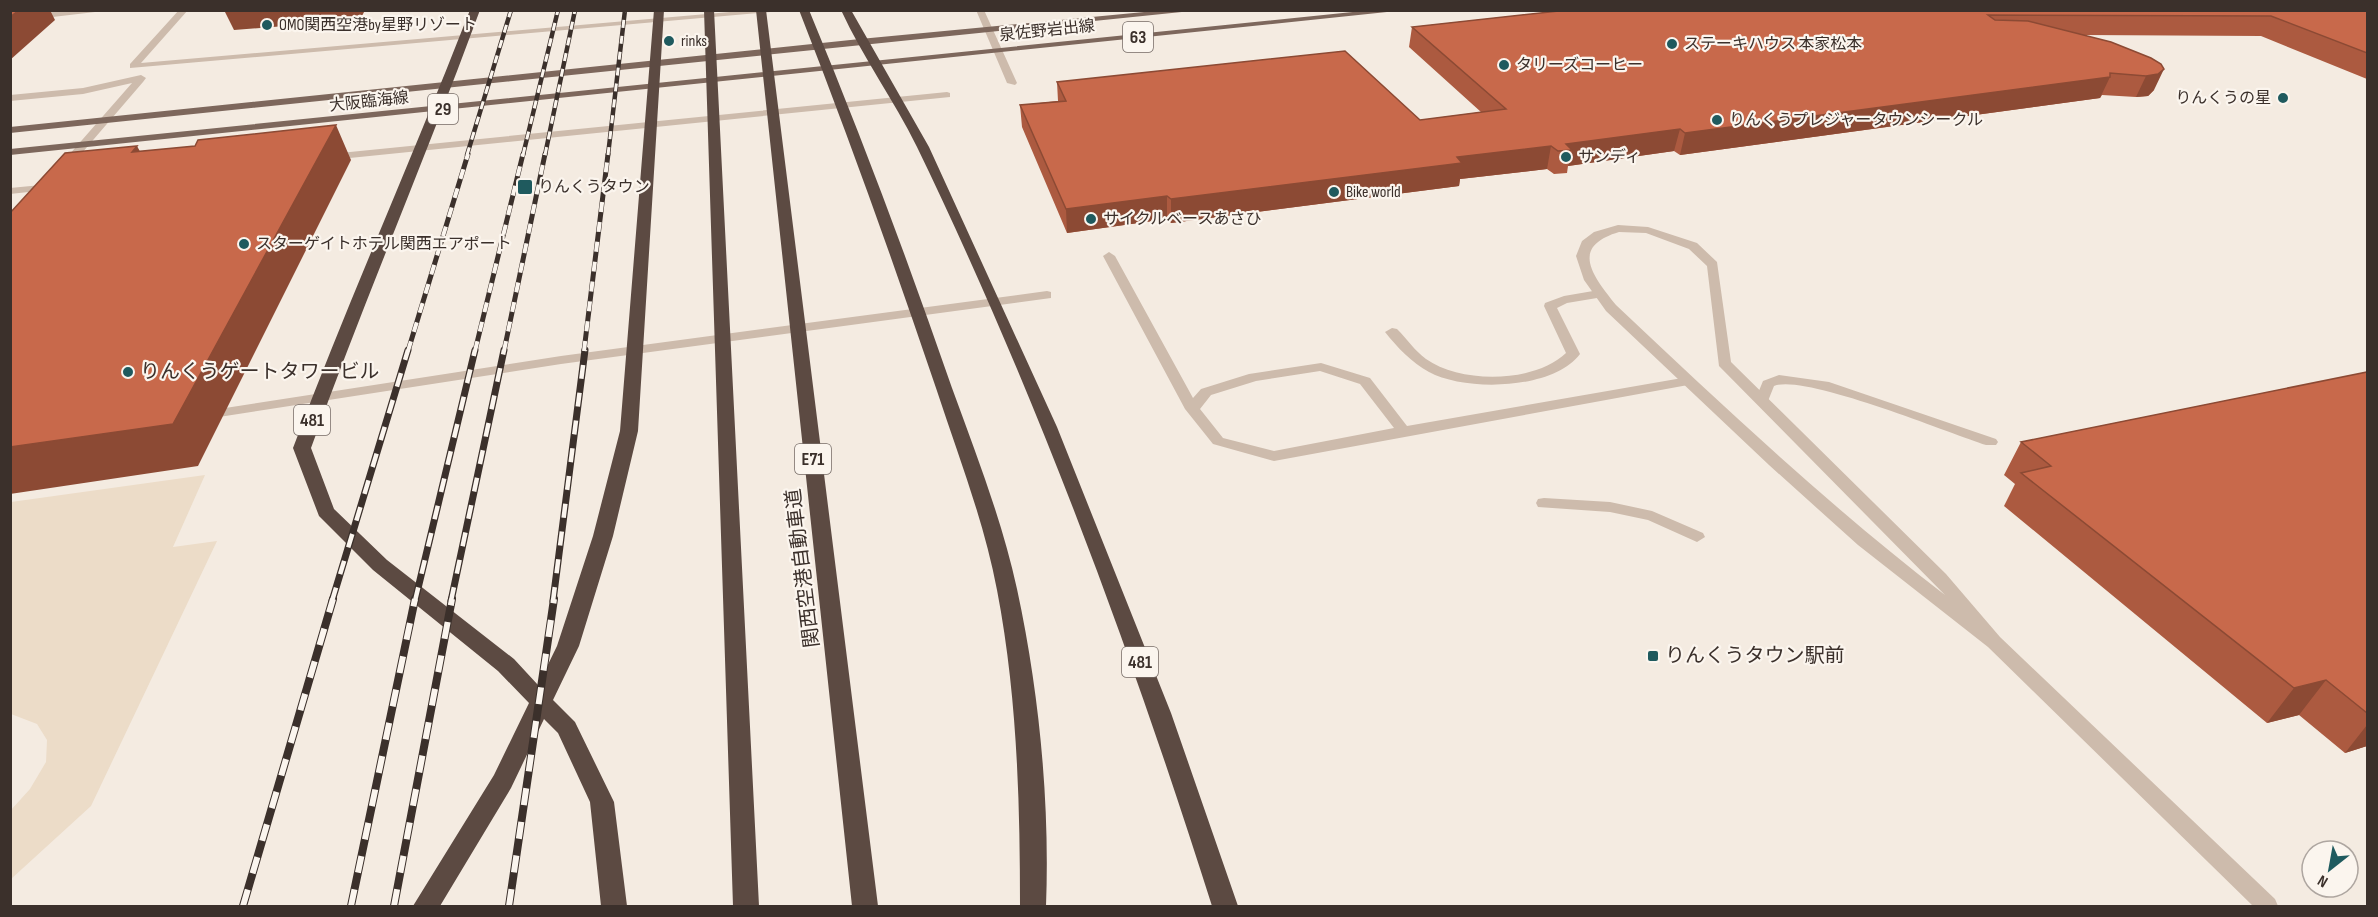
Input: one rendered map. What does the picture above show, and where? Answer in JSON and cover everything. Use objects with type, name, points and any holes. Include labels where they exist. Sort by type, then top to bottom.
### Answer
[{"type":"highway","name":"481","points":[[475,10],[338,350],[302,448],[326,512],[380,565],[506,665],[567,728],[602,802],[614,906]]},
{"type":"highway","points":[[426,906],[503,781],[568,646],[603,536],[628,430],[638,329],[658,10]]},
{"type":"highway","points":[[709,10],[746,906]]},
{"type":"highway","name":"関西空港自動車道","points":[[761,10],[865,906]]},
{"type":"highway","points":[[804,10],[915,303],[982,502],[1007,588],[1022,685],[1033,803],[1034,906]]},
{"type":"highway","name":"481","points":[[846,10],[860,42],[922,144],[1047,421],[1185,778],[1225,906]]},
{"type":"main road","name":"泉佐野岩出線","points":[[860,42],[1197,10]]},
{"type":"main road","name":"泉佐野岩出線","points":[[874,64],[1402,10]]},
{"type":"main road","name":"大阪臨海線","points":[[10,130],[444,87],[860,42]]},
{"type":"main road","name":"大阪臨海線","points":[[10,152],[874,64]]},
{"type":"street","points":[[10,19],[108,10]]},
{"type":"street","points":[[184,10],[133,66],[151,67],[789,10]]},
{"type":"street","points":[[980,10],[1012,83]]},
{"type":"street","points":[[33,204],[151,67]]},
{"type":"street","points":[[10,98],[83,91],[140,80]]},
{"type":"street","points":[[319,158],[947,95]]},
{"type":"street","points":[[10,191],[55,181]]},
{"type":"street","points":[[1994,642],[1864,541],[1688,381],[1599,294],[1582,256],[1586,244],[1598,234],[1618,228],[1648,230],[1693,246],[1713,265],[1724,363],[1763,399],[1940,578],[1994,642],[2267,906]]},
{"type":"street","points":[[1109,256],[1192,409],[1218,441],[1274,456],[1688,381]]},
{"type":"street","points":[[1392,332],[1421,362],[1449,376],[1477,381],[1514,378],[1557,368],[1573,354],[1569,339],[1552,317],[1550,306],[1564,300],[1599,294]]},
{"type":"street","points":[[187,417],[561,360],[1047,295]]},
{"type":"street","points":[[1192,409],[1206,392],[1254,377],[1321,367],[1365,381],[1403,431]]},
{"type":"street","points":[[1763,399],[1767,384],[1779,379],[1824,385],[1991,442]]},
{"type":"street","points":[[1544,503],[1610,507],[1652,516],[1697,537]]},
{"type":"shaded area","points":[[205,475],[173,547],[217,541],[91,806],[11,879],[11,810],[30,789],[46,762],[47,740],[37,724],[11,714],[11,502]]},
{"type":"building","points":[[10,10],[19,10],[10,17]]},
{"type":"building","name":"りんくうプレジャータウンシークル","points":[[1568,10],[2367,10],[2367,53],[2271,16],[1988,15],[1995,20],[2028,21],[2111,42],[2151,58],[2161,64],[2164,69],[2158,74],[2146,76],[2110,73],[2110,77],[1685,133],[1680,129],[1566,144],[1572,150],[1558,151],[1551,146],[1457,157],[1462,163],[1171,199],[1167,196],[1066,209],[1020,105],[1066,101],[1057,82],[1345,51],[1420,120],[1506,109],[1412,27]]},
{"type":"building","name":"りんくうゲートタワービル","points":[[336,125],[173,424],[10,447],[10,213],[65,153],[137,146],[132,152],[195,146],[198,140]]},
{"type":"building","points":[[2367,372],[2367,713],[2326,680],[2294,688],[2021,473],[2051,466],[2021,442]]},
{"type":"railway","points":[[467,155],[511,10]]},
{"type":"railway","points":[[523,155],[558,10]]},
{"type":"railway","points":[[545,155],[575,10]]},
{"type":"railway","points":[[608,155],[625,10]]},
{"type":"railway","points":[[408,351],[468,154]]},
{"type":"railway","points":[[475,351],[523,154]]},
{"type":"railway","points":[[504,351],[545,154]]},
{"type":"railway","points":[[584,351],[608,154]]},
{"type":"railway","points":[[332,601],[408,350]]},
{"type":"railway","points":[[415,601],[475,350]]},
{"type":"railway","points":[[451,601],[504,350]]},
{"type":"railway","points":[[553,601],[585,350]]},
{"type":"railway","points":[[243,906],[333,599]]},
{"type":"railway","points":[[351,906],[415,599]]},
{"type":"railway","points":[[394,906],[452,599]]},
{"type":"railway","points":[[509,906],[554,599]]},
{"type":"place","name":"OMO関西空港by星野リゾート","points":[[267,25]]},
{"type":"place","name":"rinks","points":[[669,41]]},
{"type":"place","name":"ステーキハウス 本家松本","points":[[1672,44]]},
{"type":"place","name":"タリーズコーヒー","points":[[1504,65]]},
{"type":"place","name":"りんくうの星","points":[[2283,98]]},
{"type":"place","name":"りんくうプレジャータウンシークル","points":[[1717,120]]},
{"type":"place","name":"サンディ","points":[[1566,157]]},
{"type":"place","name":"りんくうタウン","points":[[525,187]]},
{"type":"place","name":"Bike world","points":[[1334,192]]},
{"type":"place","name":"サイクルベースあさひ","points":[[1091,219]]},
{"type":"place","name":"スターゲイトホテル関西エアポート","points":[[244,244]]},
{"type":"place","name":"りんくうゲートタワービル","points":[[128,372]]},
{"type":"place","name":"りんくうタウン駅前","points":[[1653,656]]}]
